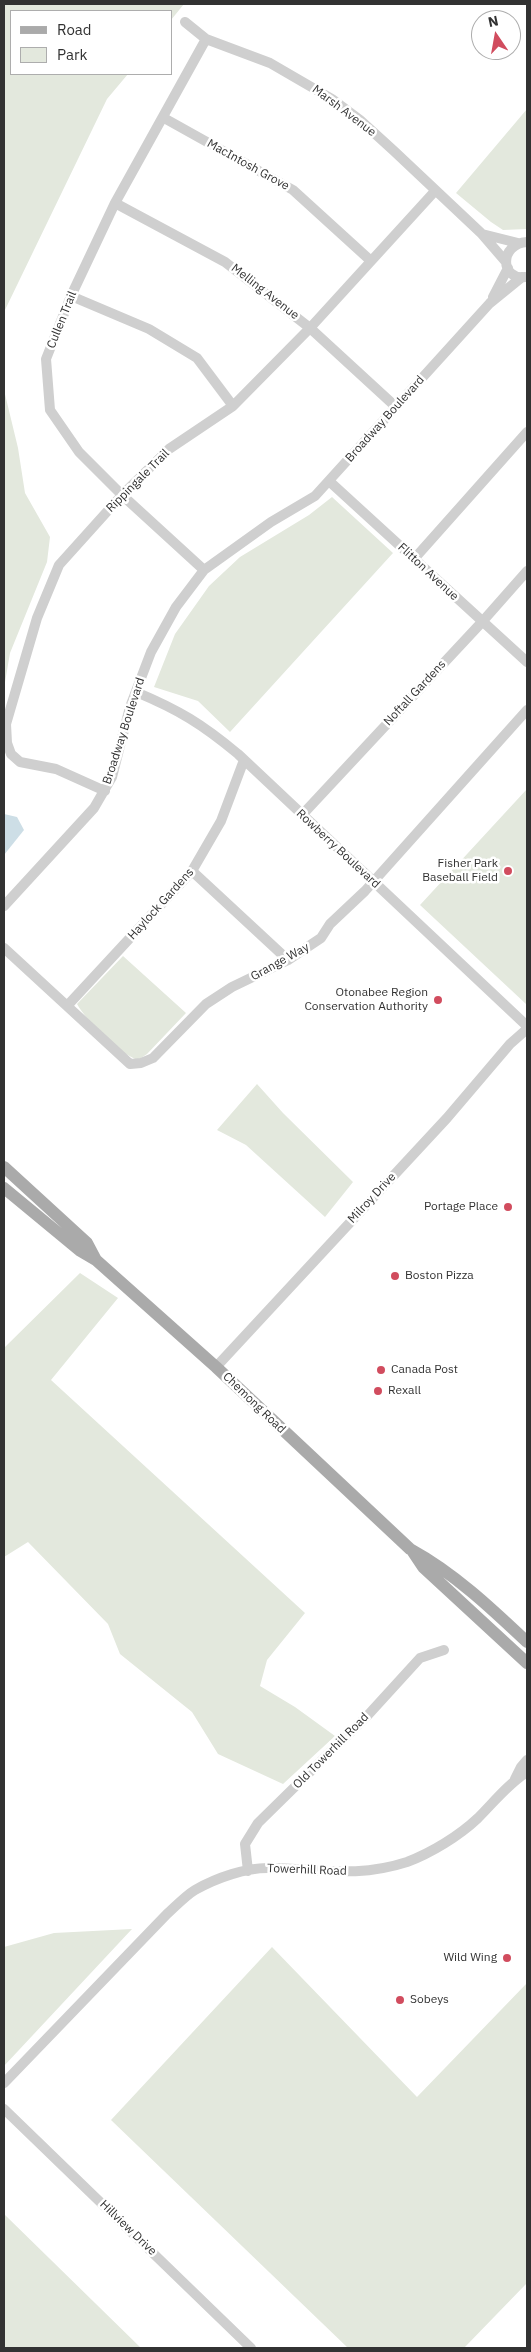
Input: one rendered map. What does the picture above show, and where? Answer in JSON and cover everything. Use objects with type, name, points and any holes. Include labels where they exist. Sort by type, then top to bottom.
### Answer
[{"type":"main road","name":"Chemong Road","points":[[4,1167],[87,1243],[96,1260]]},
{"type":"main road","name":"Chemong Road","points":[[4,1188],[79,1250],[96,1260],[216,1367],[410,1548],[432,1561],[486,1605],[527,1642]]},
{"type":"main road","name":"Chemong Road","points":[[410,1548],[422,1567],[527,1663]]},
{"type":"street","name":"Marsh Avenue","points":[[184,22],[206,38],[270,63],[332,99],[360,120],[481,233],[514,276],[525,277]]},
{"type":"street","name":"Cullen Trail","points":[[204,570],[122,495],[79,452],[50,410],[46,359],[71,296],[115,203],[164,118],[206,38]]},
{"type":"street","name":"MacIntosh Grove","points":[[164,118],[293,190],[371,261]]},
{"type":"street","name":"Rippingale Trail","points":[[105,792],[56,769],[20,762],[11,754],[7,743],[6,724],[37,618],[59,565],[122,495],[169,449],[232,406],[310,328],[435,191]]},
{"type":"street","name":"Melling Avenue","points":[[115,203],[225,262],[310,328],[396,407]]},
{"type":"street","name":"Marsh Avenue","points":[[481,233],[522,243]]},
{"type":"street","name":"Broadway Boulevard","points":[[490,303],[507,265],[509,250],[522,243]]},
{"type":"street","name":"Broadway Boulevard","points":[[4,906],[94,808],[105,792],[112,777],[136,692],[151,652],[176,607],[204,570],[271,522],[315,496],[490,303],[525,277]]},
{"type":"street","points":[[71,296],[149,329],[197,358],[232,406]]},
{"type":"street","points":[[414,559],[527,432]]},
{"type":"street","name":"Flitton Avenue","points":[[329,481],[527,662]]},
{"type":"street","name":"Noftall Gardens","points":[[302,815],[527,571]]},
{"type":"street","name":"Rowberry Boulevard","points":[[136,692],[175,708],[205,727],[244,760],[527,1027]]},
{"type":"street","name":"Grange Way","points":[[4,948],[130,1064],[141,1063],[153,1058],[206,1004],[232,987],[288,960],[322,938],[330,924],[365,891],[527,710]]},
{"type":"street","name":"Haylock Gardens","points":[[67,1006],[192,871],[221,821],[244,760]]},
{"type":"street","points":[[192,871],[288,960]]},
{"type":"street","name":"Milroy Drive","points":[[216,1367],[447,1118],[510,1044],[527,1027]]},
{"type":"street","name":"Old Towerhill Road","points":[[248,1871],[245,1844],[258,1824],[368,1715],[420,1658],[444,1650]]},
{"type":"street","name":"Towerhill Road","points":[[515,1780],[521,1767],[527,1760]]},
{"type":"street","name":"Towerhill Road","points":[[4,2083],[166,1915],[194,1890],[223,1878],[270,1867],[351,1872],[387,1867],[408,1861],[460,1832],[476,1820],[515,1780],[527,1772]]},
{"type":"street","name":"Hillview Drive","points":[[4,2109],[250,2348]]},
{"type":"green space","points":[[4,4],[184,4],[172,19],[172,10],[10,10],[10,75],[127,75],[107,99],[4,312]]},
{"type":"green space","points":[[527,109],[527,229],[503,230],[456,193]]},
{"type":"green space","points":[[4,390],[18,448],[25,493],[50,537],[47,562],[10,653],[4,688]]},
{"type":"green space","points":[[332,497],[393,553],[230,732],[198,701],[154,687],[175,634],[209,586],[240,557],[309,515]]},
{"type":"green space","points":[[527,789],[527,1003],[526,1004],[420,905]]},
{"type":"green space","points":[[123,956],[186,1013],[147,1054],[138,1060],[122,1051],[104,1036],[88,1020],[77,1004]]},
{"type":"green space","points":[[257,1084],[283,1113],[353,1182],[325,1217],[246,1145],[217,1130]]},
{"type":"green space","points":[[80,1273],[118,1298],[51,1380],[305,1613],[267,1660],[260,1686],[295,1707],[335,1736],[283,1784],[218,1754],[192,1712],[120,1654],[108,1624],[28,1542],[4,1557],[4,1348]]},
{"type":"green space","points":[[132,1929],[4,2066],[4,1947],[54,1933]]},
{"type":"green space","points":[[272,1947],[417,2097],[527,1983],[527,2283],[464,2348],[348,2348],[111,2120]]},
{"type":"green space","points":[[4,2214],[141,2348],[4,2348]]},
{"type":"shaded area","points":[[4,814],[17,817],[24,830],[4,855]]},
{"type":"place","name":"Fisher Park Baseball Field","points":[[508,871]]},
{"type":"place","name":"Otonabee Region Conservation Authority","points":[[438,1000]]},
{"type":"place","name":"Portage Place","points":[[508,1207]]},
{"type":"place","name":"Boston Pizza","points":[[395,1276]]},
{"type":"place","name":"Canada Post","points":[[381,1370]]},
{"type":"place","name":"Rexall","points":[[378,1391]]},
{"type":"place","name":"Wild Wing","points":[[507,1958]]},
{"type":"place","name":"Sobeys","points":[[400,2000]]}]
